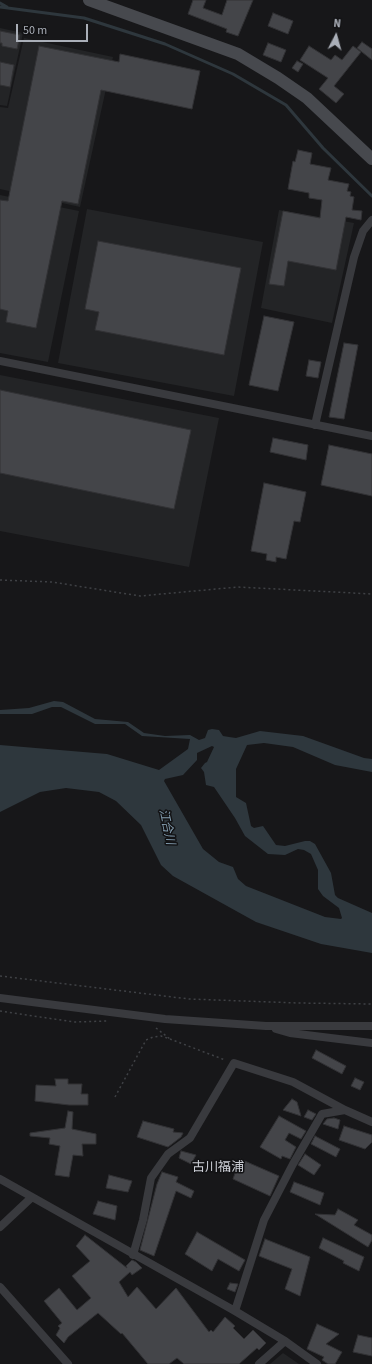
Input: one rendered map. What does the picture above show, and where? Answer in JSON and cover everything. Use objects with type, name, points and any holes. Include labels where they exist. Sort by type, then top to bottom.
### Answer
[{"type":"street","points":[[89,0],[238,54],[278,78],[307,98],[372,159]]},
{"type":"street","points":[[315,425],[354,257],[363,231],[372,220]]},
{"type":"street","points":[[0,361],[372,436]]},
{"type":"street","points":[[0,998],[165,1019],[266,1026],[372,1026]]},
{"type":"street","points":[[266,1026],[290,1033],[372,1043]]},
{"type":"street","points":[[133,1255],[151,1178],[168,1154],[190,1138],[234,1063],[293,1082],[345,1110],[372,1122]]},
{"type":"street","points":[[235,1311],[264,1220],[292,1164],[322,1114],[345,1110]]},
{"type":"street","points":[[0,1179],[235,1311],[285,1341],[316,1364]]},
{"type":"street","points":[[0,1227],[32,1197]]},
{"type":"street","points":[[0,1287],[68,1364]]},
{"type":"street","points":[[259,1364],[285,1341]]},
{"type":"path","points":[[0,580],[52,582],[140,596],[238,588],[372,594]]},
{"type":"path","points":[[0,976],[189,999],[372,1004]]},
{"type":"path","points":[[0,1011],[74,1022],[113,1021]]},
{"type":"path","points":[[155,1027],[170,1039]]},
{"type":"path","points":[[115,1097],[146,1040],[161,1036],[234,1063]]},
{"type":"shaded area","points":[[0,28],[23,33],[7,106],[0,105]]},
{"type":"shaded area","points":[[24,38],[113,57],[80,207],[0,189],[0,107],[8,108]]},
{"type":"shaded area","points":[[0,195],[79,211],[48,362],[0,353]]},
{"type":"shaded area","points":[[87,209],[263,242],[234,396],[58,363]]},
{"type":"shaded area","points":[[279,210],[354,223],[332,323],[261,308]]},
{"type":"shaded area","points":[[0,375],[219,418],[189,567],[0,531]]},
{"type":"shaded area","points":[[283,1353],[299,1364],[270,1364]]},
{"type":"water","name":"江合川","points":[[54,701],[63,702],[95,719],[128,722],[144,733],[165,736],[190,735],[199,740],[205,738],[208,730],[212,729],[219,730],[223,736],[236,738],[260,731],[303,736],[364,758],[372,759],[372,772],[335,765],[293,747],[264,743],[247,745],[236,769],[236,797],[246,803],[251,826],[254,828],[263,826],[276,845],[285,846],[305,841],[310,841],[315,844],[331,873],[335,895],[338,898],[372,913],[372,953],[321,944],[256,922],[173,876],[161,865],[141,825],[116,801],[99,792],[66,788],[40,792],[0,812],[0,745],[107,754],[159,770],[188,749],[190,739],[142,736],[125,724],[95,724],[61,707],[52,707],[32,714],[0,714],[0,710],[29,708]],"holes":[[[212,746],[214,747],[207,762],[201,768],[204,772],[206,785],[214,787],[245,836],[268,854],[285,855],[298,849],[304,850],[311,854],[318,870],[318,889],[323,896],[339,908],[341,919],[325,917],[246,886],[238,879],[233,867],[219,862],[203,849],[164,781],[165,779],[183,775],[197,760],[197,753]]]},
{"type":"building","points":[[193,0],[206,0],[203,8],[222,15],[227,0],[253,0],[238,36],[226,32],[227,29],[188,14]]},
{"type":"building","points":[[273,13],[293,21],[288,34],[268,26]]},
{"type":"building","points":[[0,31],[20,35],[17,49],[2,46],[2,43],[0,43]]},
{"type":"building","points":[[362,42],[372,49],[372,60],[357,48]]},
{"type":"building","points":[[268,43],[286,50],[281,62],[263,55]]},
{"type":"building","points":[[39,46],[119,62],[120,54],[200,71],[192,109],[101,90],[78,204],[62,201],[36,328],[6,322],[8,311],[0,309],[0,200],[8,201]]},
{"type":"building","points":[[309,46],[331,60],[335,55],[342,60],[353,46],[361,52],[334,86],[344,94],[336,103],[319,89],[328,78],[300,60]]},
{"type":"building","points":[[297,61],[303,64],[298,72],[292,68]]},
{"type":"building","points":[[0,62],[14,65],[10,87],[0,85]]},
{"type":"building","points":[[298,150],[312,153],[310,164],[331,168],[328,180],[349,184],[347,191],[351,192],[350,196],[354,197],[352,210],[362,211],[361,220],[346,217],[336,270],[288,261],[284,286],[269,284],[283,211],[320,218],[322,200],[309,198],[309,193],[288,189],[293,161],[295,162]]},
{"type":"building","points":[[98,241],[241,268],[224,355],[95,330],[99,312],[85,309]]},
{"type":"building","points":[[264,316],[294,322],[278,391],[249,385]]},
{"type":"building","points":[[344,343],[358,345],[344,419],[329,417]]},
{"type":"building","points":[[309,360],[321,362],[318,378],[306,376]]},
{"type":"building","points":[[0,390],[191,430],[174,509],[0,473]]},
{"type":"building","points":[[273,438],[308,445],[306,460],[270,452]]},
{"type":"building","points":[[329,445],[372,454],[372,496],[321,485]]},
{"type":"building","points":[[264,483],[306,492],[300,522],[294,521],[286,559],[276,557],[276,562],[266,560],[267,554],[251,551]]},
{"type":"building","points":[[316,1050],[346,1066],[342,1074],[312,1058]]},
{"type":"building","points":[[355,1078],[364,1082],[360,1090],[351,1086]]},
{"type":"building","points":[[55,1079],[68,1079],[68,1084],[82,1084],[81,1094],[88,1094],[88,1105],[69,1105],[35,1101],[36,1085],[56,1086]]},
{"type":"building","points":[[292,1099],[297,1102],[301,1116],[283,1110]]},
{"type":"building","points":[[308,1110],[316,1114],[312,1120],[304,1117]]},
{"type":"building","points":[[68,1111],[73,1112],[72,1129],[96,1134],[96,1144],[82,1144],[83,1156],[73,1155],[69,1177],[55,1175],[60,1146],[49,1144],[50,1138],[30,1136],[30,1133],[65,1128]]},
{"type":"building","points":[[279,1116],[306,1131],[301,1139],[289,1133],[285,1140],[296,1147],[290,1159],[282,1156],[281,1159],[260,1147]]},
{"type":"building","points":[[334,1118],[340,1120],[338,1129],[323,1124],[327,1119]]},
{"type":"building","points":[[143,1121],[174,1129],[173,1132],[183,1133],[181,1137],[168,1147],[137,1137]]},
{"type":"building","points":[[344,1126],[372,1135],[372,1142],[365,1149],[339,1140]]},
{"type":"building","points":[[315,1136],[340,1149],[336,1157],[311,1144]]},
{"type":"building","points":[[181,1151],[196,1155],[191,1164],[179,1158]]},
{"type":"building","points":[[305,1154],[321,1165],[314,1175],[298,1165]]},
{"type":"building","points":[[240,1159],[279,1176],[270,1196],[233,1179]]},
{"type":"building","points":[[162,1172],[178,1177],[176,1182],[194,1191],[191,1198],[176,1191],[154,1256],[140,1250],[157,1184]]},
{"type":"building","points":[[109,1175],[132,1181],[128,1192],[106,1188]]},
{"type":"building","points":[[294,1182],[324,1193],[320,1205],[290,1192]]},
{"type":"building","points":[[98,1201],[117,1206],[115,1220],[93,1214]]},
{"type":"building","points":[[338,1209],[358,1220],[354,1225],[372,1235],[372,1240],[368,1247],[315,1214],[335,1215]]},
{"type":"building","points":[[197,1232],[245,1260],[239,1271],[218,1259],[212,1271],[185,1254]]},
{"type":"building","points":[[85,1235],[127,1268],[126,1266],[132,1260],[142,1268],[132,1275],[130,1272],[119,1282],[128,1297],[137,1287],[156,1309],[176,1288],[209,1332],[211,1330],[213,1332],[225,1317],[235,1326],[233,1328],[244,1339],[253,1330],[266,1343],[259,1350],[257,1348],[239,1364],[184,1364],[177,1358],[169,1364],[148,1364],[122,1333],[121,1334],[98,1313],[68,1337],[64,1343],[56,1335],[60,1328],[58,1326],[62,1323],[44,1301],[59,1288],[77,1310],[91,1298],[72,1276],[90,1261],[76,1246]]},
{"type":"building","points":[[323,1238],[364,1257],[359,1271],[319,1248]]},
{"type":"building","points":[[265,1239],[310,1257],[300,1296],[285,1289],[292,1269],[259,1256]]},
{"type":"building","points":[[230,1283],[238,1284],[235,1292],[227,1289]]},
{"type":"building","points":[[317,1324],[339,1334],[326,1344],[342,1352],[335,1364],[328,1364],[322,1360],[324,1357],[307,1349]]},
{"type":"building","points":[[358,1335],[372,1338],[372,1356],[353,1352]]},
{"type":"waterway","points":[[0,3],[7,7]]},
{"type":"waterway","points":[[0,7],[84,18],[165,44],[233,74],[286,105],[323,148],[372,196]]},
{"type":"district","name":"古川福浦","points":[[218,1168]]}]
